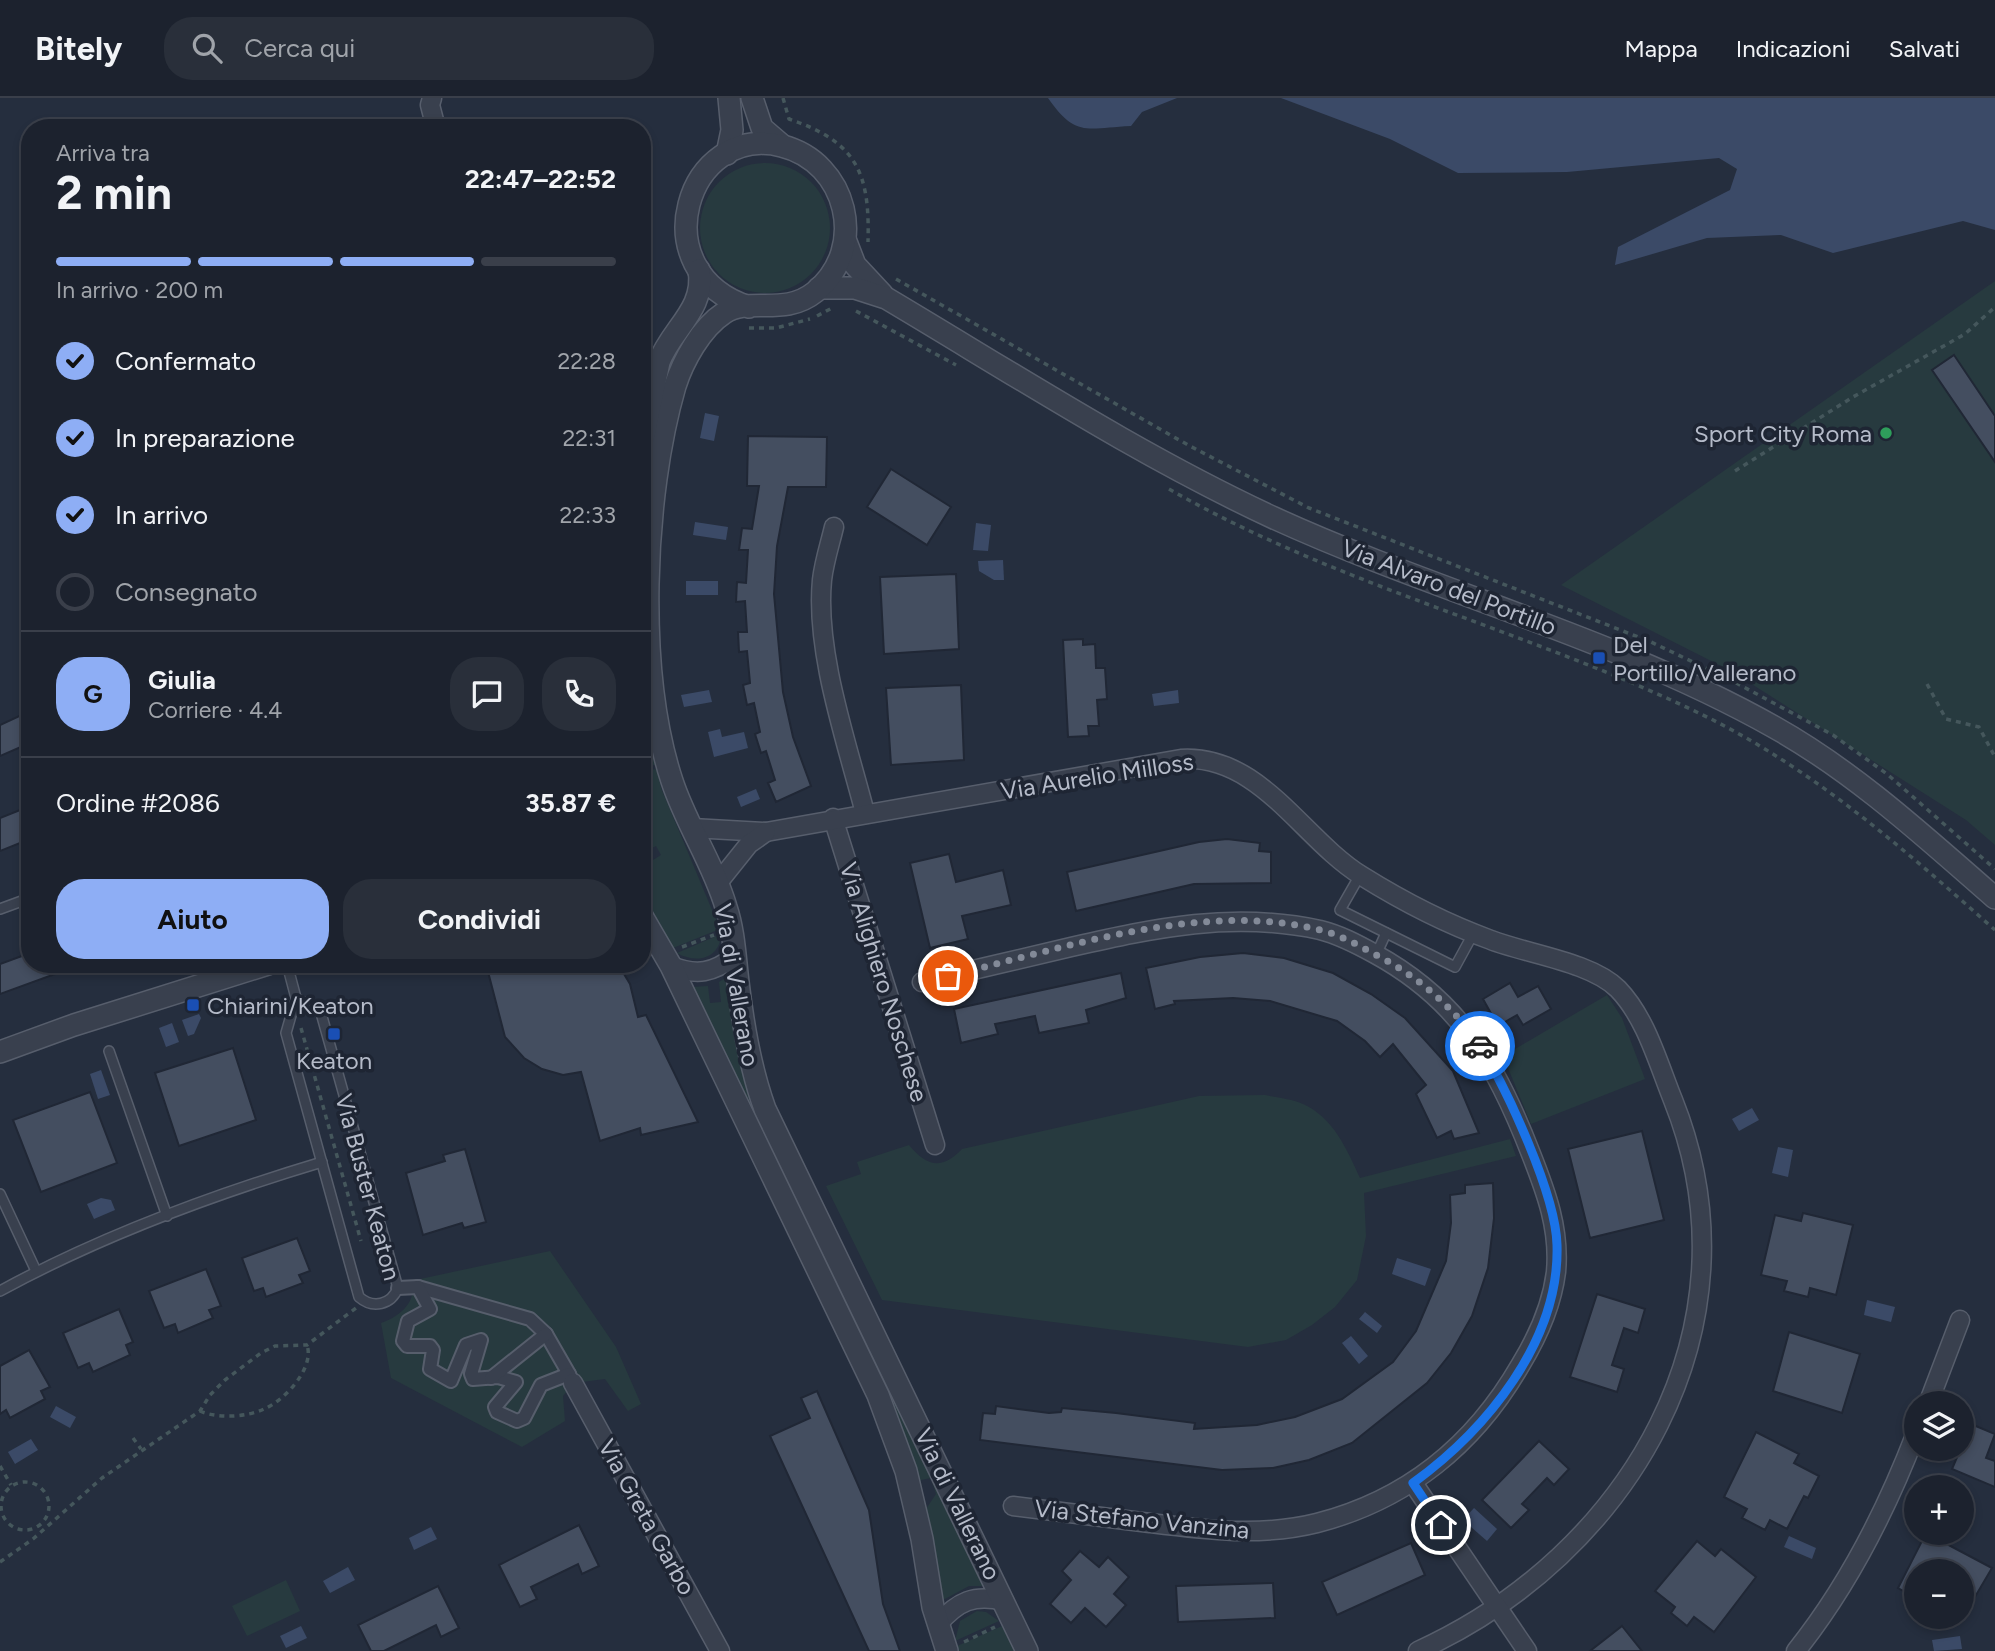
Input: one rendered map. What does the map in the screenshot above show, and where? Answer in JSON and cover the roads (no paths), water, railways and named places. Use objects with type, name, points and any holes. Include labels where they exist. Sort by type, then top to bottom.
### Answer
[{"type":"street","points":[[432,98],[430,106],[434,119]]},
{"type":"street","points":[[727,154],[732,130],[729,98]]},
{"type":"street","name":"Via di Vallerano","points":[[651,552],[669,414],[684,363],[702,337],[725,312],[749,307],[793,304],[819,288],[836,267],[845,239],[846,211],[835,186],[817,164],[783,146],[762,128],[752,98]]},
{"type":"street","name":"Via di Vallerano","points":[[749,307],[723,295],[699,270],[686,243],[687,208],[702,177],[727,154],[751,145],[783,146]]},
{"type":"street","name":"Via Alvaro del Portillo","points":[[845,239],[859,270],[886,298]]},
{"type":"street","name":"Via di Vallerano","points":[[651,401],[664,351],[694,307],[699,287],[699,270]]},
{"type":"street","name":"Via Alvaro del Portillo","points":[[819,288],[855,288],[886,298],[1096,423],[1243,503],[1317,536],[1662,670],[1772,725],[1842,770],[1880,799],[1995,898]]},
{"type":"street","points":[[834,527],[822,580],[825,640],[832,687],[864,813]]},
{"type":"street","name":"Via di Vallerano","points":[[651,721],[670,778],[717,884],[731,928],[746,1039],[765,1109],[1027,1651]]},
{"type":"street","name":"Via Aurelio Milloss","points":[[692,828],[766,832],[833,818],[1181,759],[1209,760],[1231,766],[1250,779],[1360,875],[1473,933],[1589,972],[1613,985],[1628,1002],[1644,1030],[1686,1134],[1698,1180],[1704,1237],[1701,1290],[1690,1340],[1670,1397],[1644,1451],[1611,1499],[1570,1547],[1498,1608],[1418,1651]]},
{"type":"street","name":"Via Alighiero Noschese","points":[[833,818],[935,1145]]},
{"type":"street","name":"Via Aurelio Milloss","points":[[717,884],[749,844],[766,832]]},
{"type":"street","name":"Via Stefano Vanzina","points":[[922,982],[1159,927],[1202,921],[1243,921],[1322,931],[1376,955],[1435,995],[1482,1049],[1517,1118],[1552,1213],[1557,1239],[1550,1299],[1513,1378],[1464,1443],[1413,1483],[1330,1519],[1267,1531],[1219,1531],[1013,1506]]},
{"type":"street","name":"Via di Vallerano","points":[[651,932],[878,1395],[906,1471],[917,1513],[938,1624],[951,1648]]},
{"type":"street","points":[[667,960],[687,972],[705,972],[735,956]]},
{"type":"street","points":[[0,1052],[74,1025],[239,973]]},
{"type":"street","points":[[398,1288],[418,1287],[530,1319],[546,1334],[571,1378],[541,1385],[536,1390],[530,1412],[517,1421],[497,1412],[495,1407],[516,1382],[491,1378],[473,1379],[471,1374],[481,1340],[466,1345],[451,1381],[430,1369],[430,1346],[407,1346],[403,1341],[408,1321],[430,1309],[418,1287]]},
{"type":"street","points":[[1933,1391],[1960,1320]]},
{"type":"street","points":[[491,1378],[546,1334]]},
{"type":"street","name":"Via Greta Garbo","points":[[571,1378],[720,1651]]},
{"type":"street","points":[[1796,1651],[1835,1598],[1866,1544],[1904,1460]]},
{"type":"street","points":[[1413,1483],[1527,1651]]},
{"type":"street","points":[[938,1624],[955,1606],[970,1599],[1004,1601]]},
{"type":"lane","points":[[1360,875],[1340,910],[1455,967],[1473,933]]},
{"type":"lane","points":[[0,909],[21,901]]},
{"type":"lane","points":[[1376,955],[1387,933]]},
{"type":"lane","points":[[289,973],[296,998]]},
{"type":"lane","name":"Via Buster Keaton","points":[[296,998],[321,1013],[398,1288],[395,1295],[384,1303],[364,1301],[359,1297],[286,1033],[296,998]]},
{"type":"lane","points":[[109,1051],[167,1216]]},
{"type":"lane","points":[[0,1291],[36,1271],[167,1216],[240,1188],[322,1163]]},
{"type":"lane","points":[[0,1194],[36,1271]]},
{"type":"water","points":[[1048,98],[1177,98],[1142,112],[1131,126],[1092,129],[1066,120]]},
{"type":"water","points":[[1281,98],[1995,98],[1995,230],[1963,221],[1833,253],[1781,235],[1707,238],[1615,265],[1618,247],[1730,190],[1737,169],[1719,158],[1567,172],[1458,173],[1390,139]]},
{"type":"water","points":[[705,413],[719,416],[714,441],[700,438]]},
{"type":"water","points":[[695,522],[728,527],[726,540],[693,535]]},
{"type":"water","points":[[976,523],[991,525],[988,551],[973,550]]},
{"type":"water","points":[[1003,560],[1004,580],[994,580],[979,571],[978,561]]},
{"type":"water","points":[[686,581],[718,581],[718,595],[686,595]]},
{"type":"water","points":[[709,690],[712,702],[684,707],[681,695]]},
{"type":"water","points":[[1178,690],[1179,703],[1154,706],[1152,694]]},
{"type":"water","points":[[720,729],[722,737],[744,732],[748,748],[714,757],[708,732]]},
{"type":"water","points":[[756,789],[760,799],[741,807],[737,797]]},
{"type":"water","points":[[199,1014],[201,1018],[194,1034],[188,1036],[182,1020]]},
{"type":"water","points":[[172,1023],[179,1042],[166,1047],[159,1028]]},
{"type":"water","points":[[101,1070],[110,1095],[98,1099],[90,1074]]},
{"type":"water","points":[[1752,1108],[1759,1120],[1739,1131],[1732,1119]]},
{"type":"water","points":[[1778,1147],[1793,1150],[1788,1177],[1772,1173]]},
{"type":"water","points":[[101,1198],[111,1200],[115,1210],[94,1219],[87,1204]]},
{"type":"water","points":[[1397,1258],[1431,1269],[1425,1286],[1392,1274]]},
{"type":"water","points":[[1867,1300],[1895,1307],[1891,1322],[1864,1315]]},
{"type":"water","points":[[1365,1312],[1382,1326],[1377,1333],[1359,1319]]},
{"type":"water","points":[[1351,1336],[1368,1356],[1359,1364],[1342,1343]]},
{"type":"water","points":[[56,1406],[76,1417],[70,1428],[50,1417]]},
{"type":"water","points":[[31,1439],[38,1450],[15,1464],[8,1452]]},
{"type":"water","points":[[1474,1508],[1497,1529],[1487,1541],[1463,1520]]},
{"type":"water","points":[[431,1527],[437,1539],[414,1550],[409,1538]]},
{"type":"water","points":[[1789,1536],[1816,1548],[1812,1559],[1784,1547]]},
{"type":"water","points":[[348,1567],[355,1580],[330,1593],[323,1581]]},
{"type":"water","points":[[301,1626],[307,1638],[286,1648],[280,1636]]},
{"type":"water","points":[[1960,1636],[1962,1649],[1934,1651],[1932,1640]]},
{"type":"place","name":"Sport City Roma","points":[[1886,433]]},
{"type":"place","name":"Del Portillo/Vallerano","points":[[1599,658]]},
{"type":"place","name":"Chiarini/Keaton","points":[[193,1005]]},
{"type":"place","name":"Keaton","points":[[334,1034]]}]
